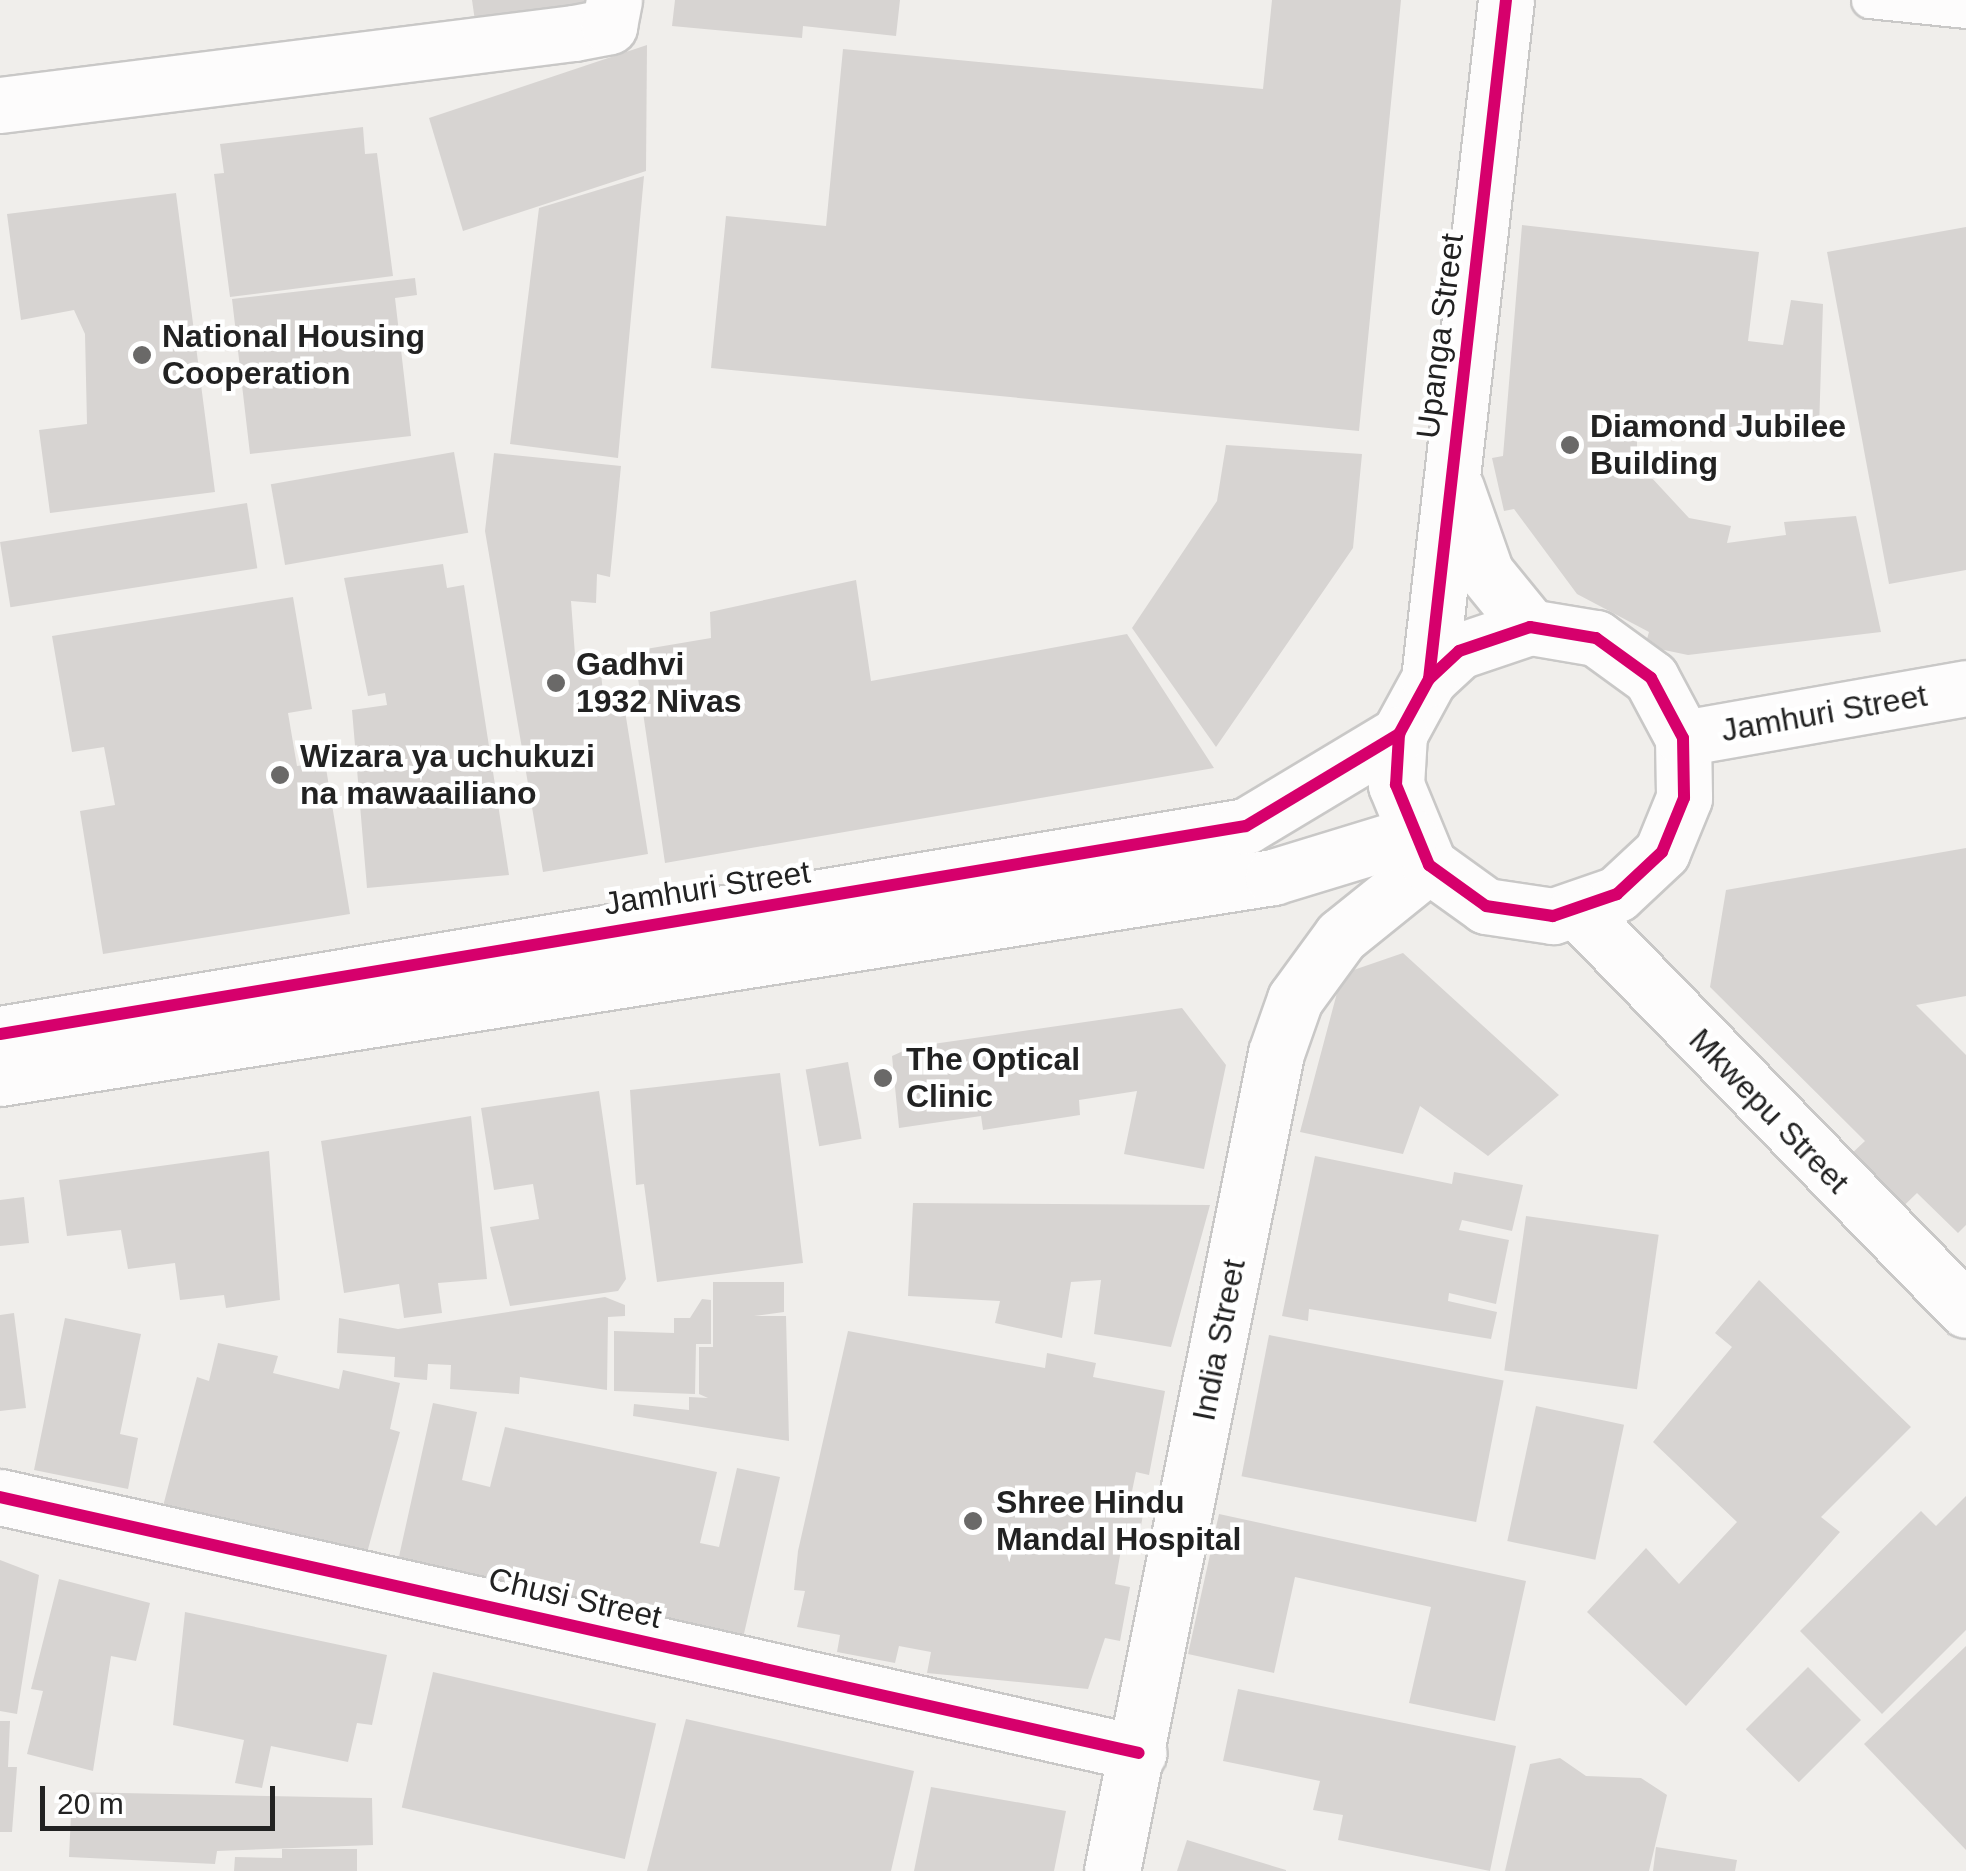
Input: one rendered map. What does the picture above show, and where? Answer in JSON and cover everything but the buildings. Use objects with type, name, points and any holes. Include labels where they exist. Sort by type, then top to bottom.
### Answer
[{"type":"street","points":[[0,105],[574,33],[609,26],[614,0]]},
{"type":"street","name":"Upanga Street","points":[[1430,679],[1506,0]]},
{"type":"street","points":[[1452,475],[1486,573],[1530,627]]},
{"type":"street","points":[[1530,627],[1596,638],[1651,678],[1682,738],[1684,798],[1662,852],[1617,894],[1554,916],[1486,906],[1420,850],[1396,784],[1400,734],[1430,679],[1460,652],[1530,627]]},
{"type":"street","name":"Jamhuri Street","points":[[1682,738],[1966,688]]},
{"type":"street","name":"Jamhuri Street","points":[[0,1034],[1246,826],[1400,734]]},
{"type":"street","points":[[0,1078],[1273,877],[1420,850]]},
{"type":"street","name":"India Street","points":[[1112,1871],[1139,1753],[1276,1053],[1295,998],[1341,936],[1420,850]]},
{"type":"street","name":"Mkwepu Street","points":[[1576,908],[1966,1310]]},
{"type":"street","name":"Chusi Street","points":[[0,1496],[1139,1753]]},
{"type":"lane","points":[[1870,0],[1966,10]]},
{"type":"cycle path","points":[[1429,679],[1459,651],[1530,627],[1596,638],[1651,678],[1683,738],[1684,798],[1662,852],[1617,894],[1553,916],[1486,906],[1429,865],[1396,785],[1399,734],[1429,679],[1506,0]]},
{"type":"cycle path","points":[[0,1034],[1246,826],[1399,734]]},
{"type":"cycle path","points":[[0,1497],[1139,1753]]},
{"type":"place","name":"National Housing Cooperation","points":[[142,355]]},
{"type":"place","name":"Diamond Jubilee Building","points":[[1570,445]]},
{"type":"place","name":"Gadhvi 1932 Nivas","points":[[556,683]]},
{"type":"place","name":"Wizara ya uchukuzi na mawaailiano","points":[[280,775]]},
{"type":"place","name":"The Optical Clinic","points":[[883,1078]]},
{"type":"place","name":"Shree Hindu Mandal Hospital","points":[[973,1521]]}]
